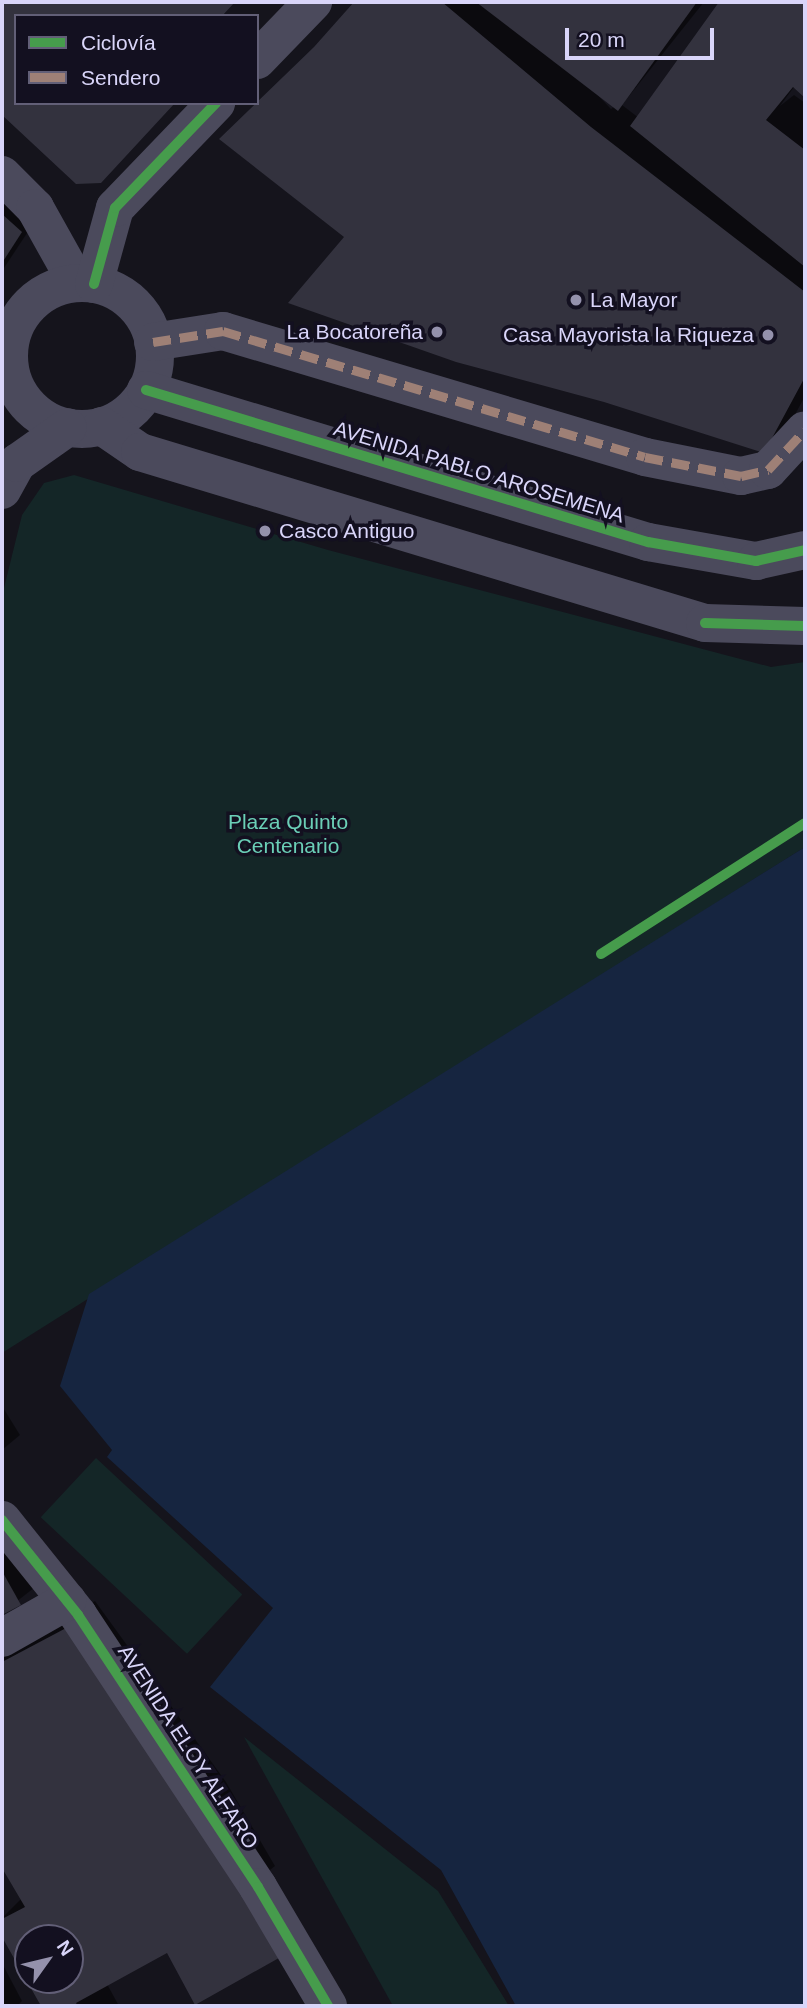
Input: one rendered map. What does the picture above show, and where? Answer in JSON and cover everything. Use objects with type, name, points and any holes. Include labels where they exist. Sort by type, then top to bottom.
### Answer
[{"type":"street","points":[[259,58],[313,2]]},
{"type":"street","points":[[86,284],[115,208],[214,105]]},
{"type":"street","points":[[2,175],[35,208],[86,284]]},
{"type":"street","points":[[2,490],[17,463],[85,426],[128,412],[146,390],[154,367],[153,342],[137,309],[118,292],[86,284],[50,290],[28,307],[14,330],[6,364],[27,403],[45,419],[85,426],[140,452],[705,623],[805,626]]},
{"type":"street","points":[[153,342],[223,331],[645,457],[741,476],[768,470],[805,430]]},
{"type":"street","name":"AVENIDA PABLO AROSEMENA","points":[[146,390],[648,542],[756,561],[805,550]]},
{"type":"street","name":"AVENIDA ELOY ALFARO","points":[[2,1520],[67,1601],[258,1887],[328,2006]]},
{"type":"street","points":[[2,1637],[67,1601]]},
{"type":"green space","name":"Plaza Quinto Centenario","points":[[74,475],[328,550],[771,667],[805,662],[805,847],[2,1353],[2,596],[22,515],[44,483]]},
{"type":"green space","points":[[96,1458],[242,1594],[187,1654],[41,1517]]},
{"type":"green space","points":[[244,1737],[438,1891],[509,2006],[393,2006]]},
{"type":"water","points":[[805,847],[805,2006],[516,2006],[441,1870],[210,1687],[273,1608],[107,1457],[112,1450],[60,1386],[89,1294]]},
{"type":"building","points":[[2,2],[235,2],[224,14],[14,14],[14,105],[173,105],[101,183],[76,184],[2,115]]},
{"type":"building","points":[[354,2],[442,2],[591,127],[805,292],[805,377],[764,453],[604,402],[456,362],[288,303],[344,237],[219,139],[254,105],[259,105],[259,100],[314,47]]},
{"type":"building","points":[[476,2],[697,2],[618,111]]},
{"type":"building","points":[[719,2],[805,2],[805,98],[793,87],[766,120],[805,150],[805,267],[630,126]]},
{"type":"building","points":[[2,214],[22,232],[2,263]]},
{"type":"building","points":[[2,1571],[21,1605],[2,1615]]},
{"type":"building","points":[[68,1627],[286,1954],[195,2005],[167,1953],[76,2003],[78,2006],[41,2006],[34,1994],[84,1994],[84,1924],[14,1924],[14,1958],[2,1937],[2,1919],[25,1907],[2,1868],[2,1662]]},
{"type":"marked path","points":[[153,342],[223,331],[645,457],[741,476],[768,470],[805,430]]},
{"type":"cycle path","points":[[94,284],[115,208],[214,105]]},
{"type":"cycle path","points":[[146,390],[648,542],[756,561],[805,550]]},
{"type":"cycle path","points":[[705,623],[805,626]]},
{"type":"cycle path","points":[[601,954],[805,823]]},
{"type":"cycle path","points":[[2,1520],[78,1615],[258,1887],[328,2006]]},
{"type":"place","name":"La Mayor","points":[[576,300]]},
{"type":"place","name":"La Bocatoreña","points":[[437,332]]},
{"type":"place","name":"Casa Mayorista la Riqueza","points":[[768,335]]},
{"type":"place","name":"Casco Antiguo","points":[[265,531]]}]
